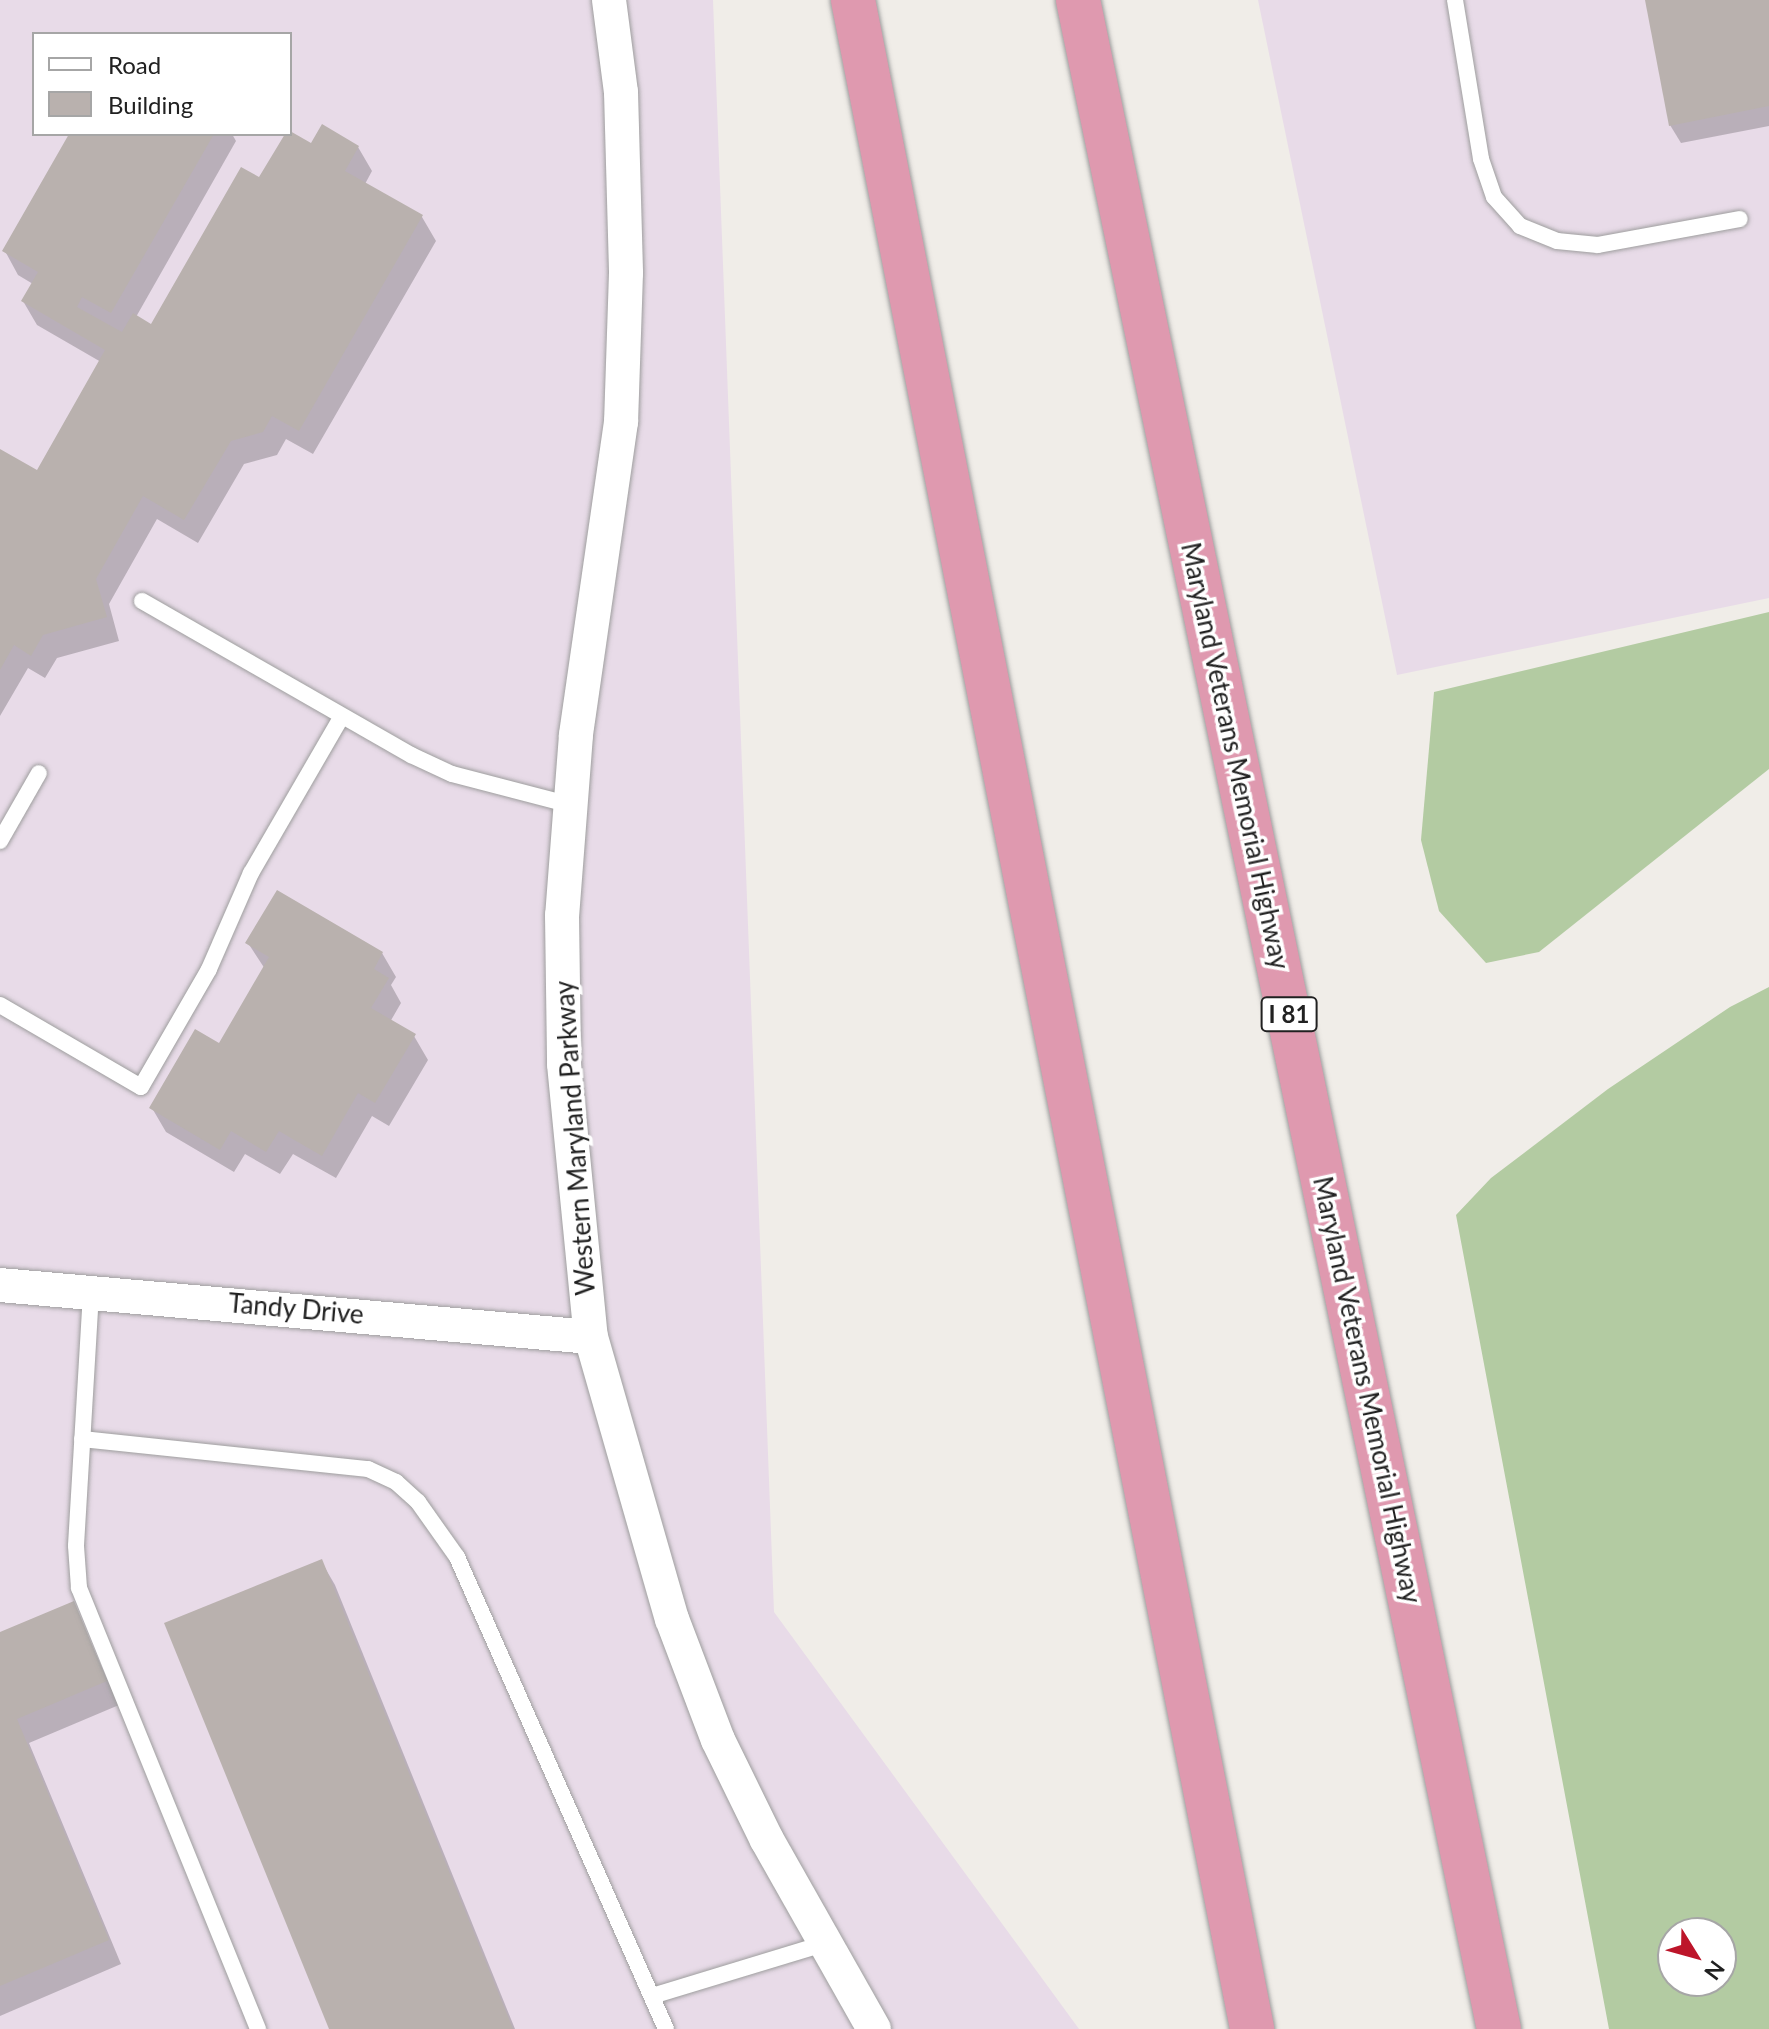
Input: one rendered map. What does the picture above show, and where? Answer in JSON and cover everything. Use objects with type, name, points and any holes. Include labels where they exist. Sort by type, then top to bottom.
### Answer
[{"type":"highway","points":[[853,0],[1252,2029]]},
{"type":"highway","name":"Maryland Veterans Memorial Highway","points":[[1078,0],[1499,2029]]},
{"type":"street","name":"Western Maryland Parkway","points":[[609,0],[621,92],[625,228],[621,422],[571,805],[562,915],[564,1064],[591,1337],[672,1619],[718,1740],[874,2029]]},
{"type":"street","name":"Tandy Drive","points":[[0,1285],[591,1337]]},
{"type":"lane","points":[[1455,0],[1481,159],[1494,197],[1520,226],[1557,241],[1598,245],[1740,219]]},
{"type":"lane","points":[[142,601],[342,716],[452,774],[571,805]]},
{"type":"lane","points":[[0,1005],[141,1087],[209,969],[251,873],[342,716]]},
{"type":"lane","points":[[0,841],[39,773]]},
{"type":"lane","points":[[91,1293],[76,1546],[79,1588],[258,2029]]},
{"type":"lane","points":[[82,1439],[368,1469],[396,1482],[418,1502],[457,1557],[666,2029]]},
{"type":"lane","points":[[652,1996],[826,1943]]},
{"type":"shaded area","points":[[0,0],[713,0],[774,1612],[1079,2029],[0,2029]]},
{"type":"shaded area","points":[[1258,0],[1769,0],[1769,598],[1397,675]]},
{"type":"green space","points":[[1769,612],[1769,769],[1539,952],[1486,963],[1439,911],[1421,840],[1434,692]]},
{"type":"green space","points":[[1769,987],[1769,2029],[1609,2029],[1456,1215],[1491,1178],[1608,1089],[1730,1007]]},
{"type":"building","points":[[1645,0],[1769,0],[1769,106],[1669,126]]},
{"type":"building","points":[[322,124],[359,146],[345,171],[423,215],[299,431],[272,416],[263,432],[231,441],[184,520],[143,496],[96,579],[107,617],[43,635],[31,656],[14,645],[0,670],[0,449],[37,470],[105,350],[21,301],[38,272],[2,251],[68,136],[213,136],[111,313],[82,297],[77,307],[122,332],[133,313],[151,324],[241,167],[259,177],[284,136],[292,136],[292,132],[311,143]]},
{"type":"building","points":[[277,890],[383,952],[374,969],[389,978],[371,1008],[416,1034],[375,1103],[358,1093],[322,1156],[279,1131],[266,1152],[231,1131],[220,1150],[149,1108],[195,1029],[219,1043],[269,957],[245,943]]},
{"type":"building","points":[[322,1559],[513,2029],[329,2029],[164,1623]]},
{"type":"building","points":[[74,1601],[107,1681],[17,1719],[109,1940],[0,1986],[0,1632]]}]
